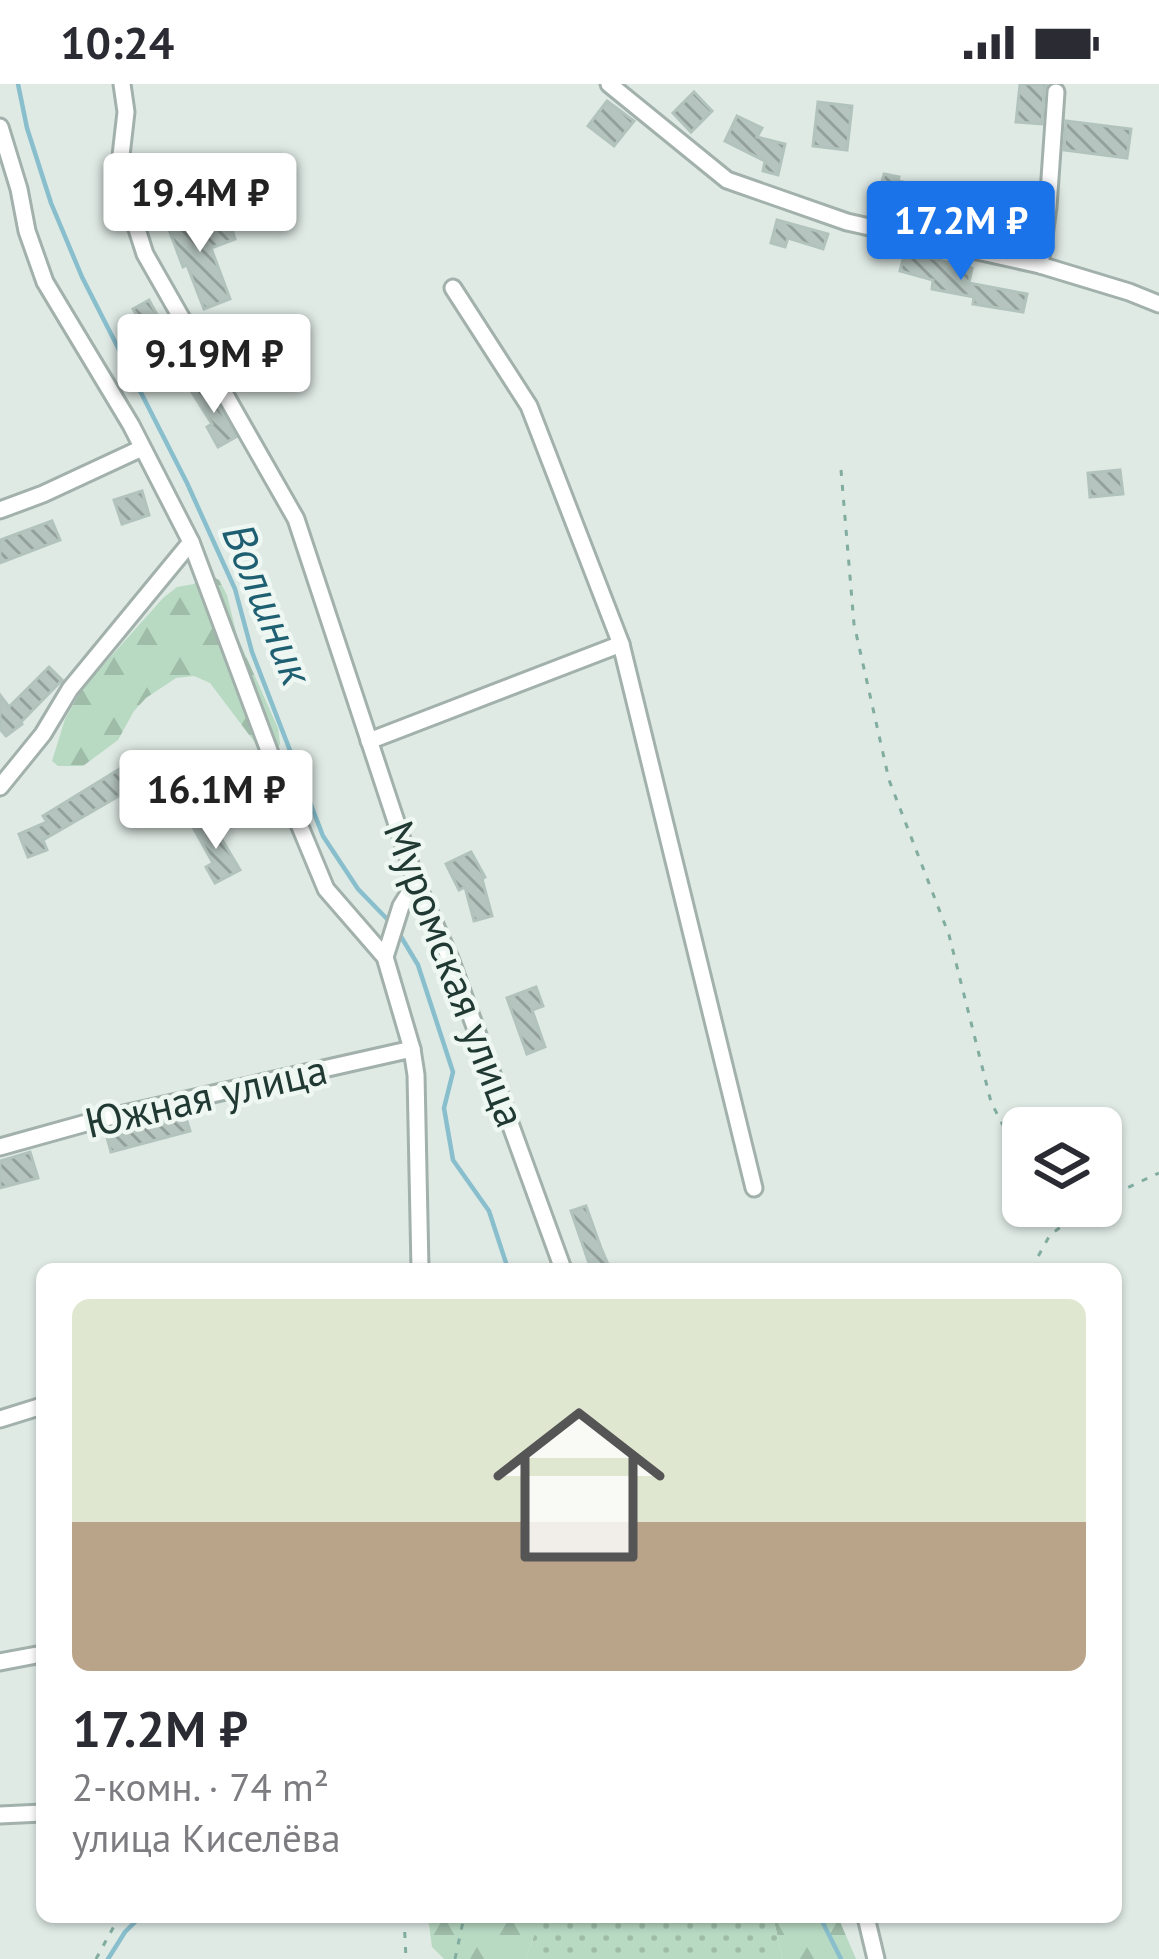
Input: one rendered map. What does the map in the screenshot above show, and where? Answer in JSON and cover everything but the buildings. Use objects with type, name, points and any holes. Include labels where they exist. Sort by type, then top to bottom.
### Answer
[{"type":"street","name":"Муромская улица","points":[[122,84],[126,112],[119,173],[145,254],[296,519],[416,882],[451,961],[561,1263]]},
{"type":"street","points":[[609,84],[728,180],[847,222],[1040,265],[1159,304]]},
{"type":"street","points":[[1040,265],[1056,92]]},
{"type":"street","points":[[0,127],[45,282],[191,542],[326,889],[386,957],[412,1048],[420,1263]]},
{"type":"street","points":[[453,288],[529,406],[621,644],[754,1188]]},
{"type":"street","points":[[0,510],[142,448]]},
{"type":"street","points":[[0,787],[43,734],[80,676],[191,542]]},
{"type":"street","points":[[369,741],[621,644]]},
{"type":"street","points":[[386,957],[400,906],[416,882]]},
{"type":"street","name":"Южная улица","points":[[0,1148],[97,1120],[412,1048]]},
{"type":"street","points":[[0,1419],[36,1408]]},
{"type":"street","points":[[0,1662],[36,1655]]},
{"type":"street","points":[[0,1815],[36,1813]]},
{"type":"street","points":[[867,1923],[876,1959]]},
{"type":"path","points":[[841,470],[854,624],[889,780],[949,935],[991,1102],[1002,1123]]},
{"type":"path","points":[[1122,1190],[1159,1173]]},
{"type":"path","points":[[1034,1263],[1050,1235],[1061,1227]]},
{"type":"path","points":[[96,1959],[116,1923]]},
{"type":"path","points":[[404,1923],[406,1959]]},
{"type":"path","points":[[455,1959],[463,1923]]},
{"type":"green space","points":[[204,572],[219,580],[227,595],[237,636],[278,728],[276,752],[259,748],[210,683],[194,676],[176,678],[146,698],[118,740],[83,766],[58,766],[52,761],[65,719],[82,689],[163,598],[177,587],[194,584]]},
{"type":"green space","points":[[429,1923],[534,1923],[526,1959],[444,1959],[432,1947]]},
{"type":"green space","points":[[534,1923],[774,1923],[783,1959],[526,1959]]},
{"type":"green space","points":[[774,1923],[841,1923],[856,1959],[783,1959]]},
{"type":"waterway","name":"Волшник","points":[[18,84],[51,203],[82,277],[235,589],[252,652],[323,836],[358,889],[390,922]]},
{"type":"waterway","name":"Волшник","points":[[397,930],[418,965],[453,1072],[444,1108],[453,1160],[489,1211],[506,1263]]},
{"type":"waterway","points":[[108,1959],[134,1923]]},
{"type":"waterway","name":"Волшник","points":[[823,1923],[841,1959]]}]
